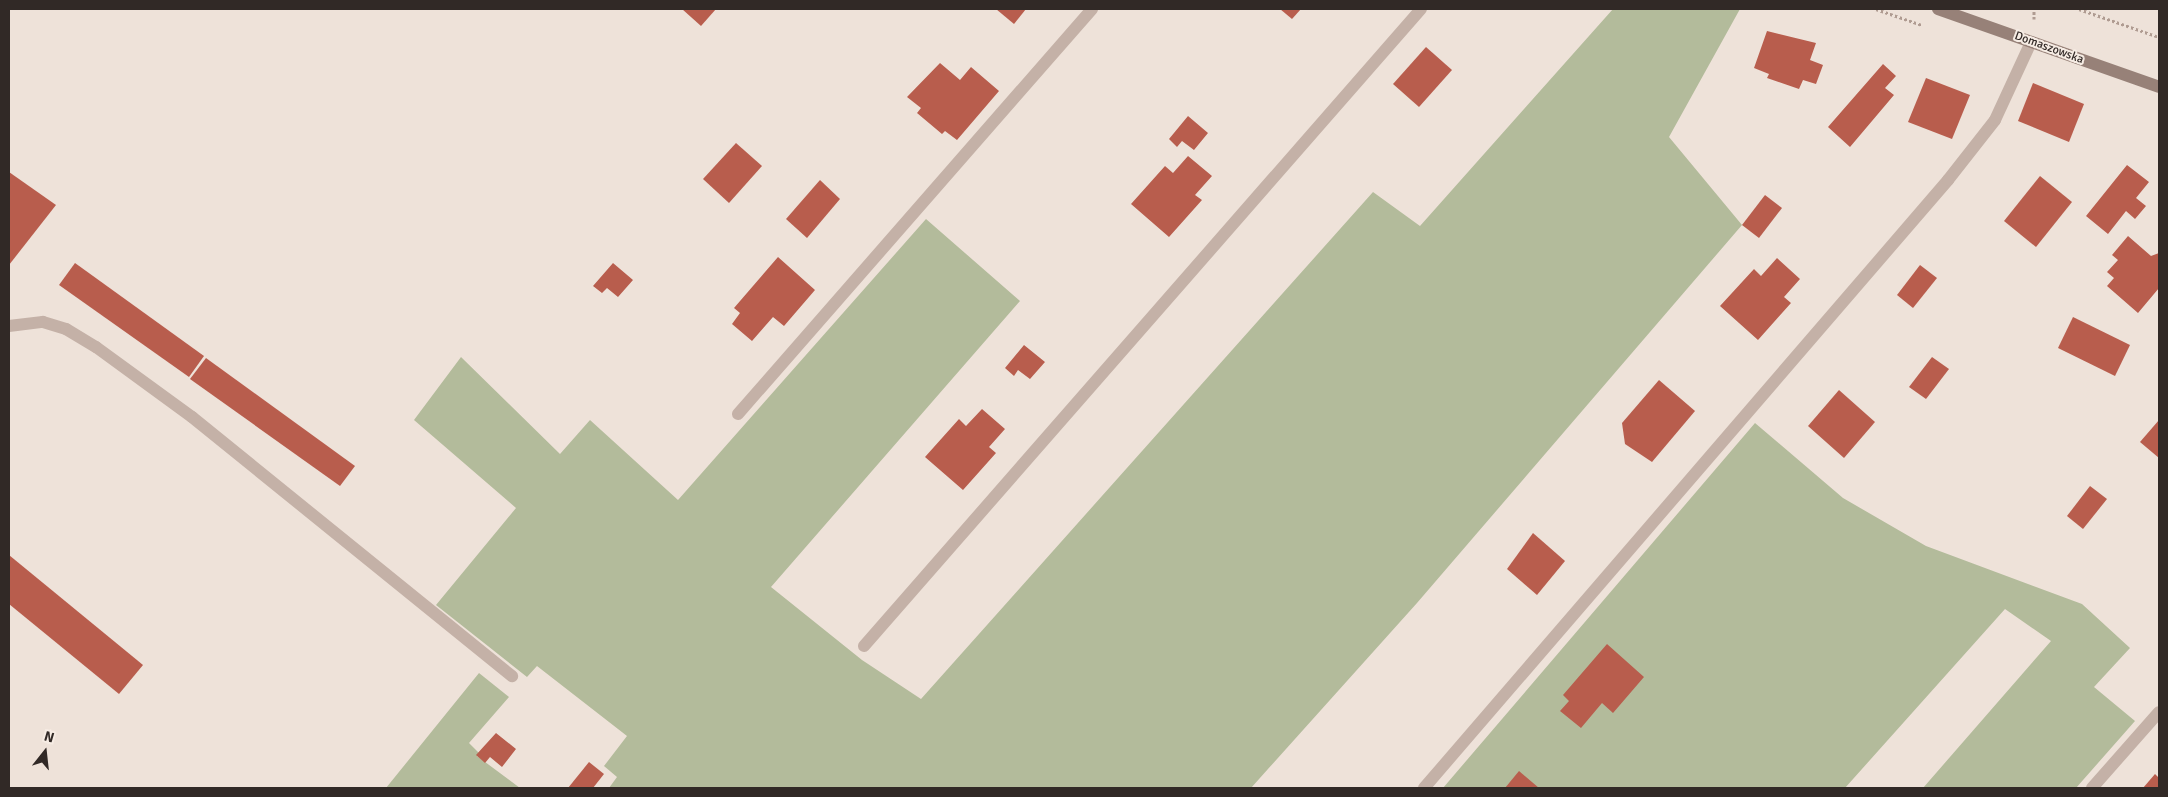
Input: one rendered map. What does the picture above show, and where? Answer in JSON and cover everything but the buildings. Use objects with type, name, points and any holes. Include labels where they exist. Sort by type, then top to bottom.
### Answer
[{"type":"street","name":"Domaszowska","points":[[1938,9],[2159,87]]},
{"type":"lane","points":[[738,414],[1092,9]]},
{"type":"lane","points":[[864,646],[1421,9]]},
{"type":"lane","points":[[1424,788],[1902,236],[1995,120],[2031,42]]},
{"type":"lane","points":[[9,326],[43,322],[66,329],[96,348],[192,416],[512,676]]},
{"type":"lane","points":[[2092,788],[2159,712]]},
{"type":"path","points":[[1876,9],[1924,26]]},
{"type":"path","points":[[2034,9],[2035,19]]},
{"type":"path","points":[[2079,9],[2159,37]]},
{"type":"green space","points":[[1613,9],[1740,9],[1669,137],[1742,225],[1417,603],[1251,788],[609,788],[617,777],[604,766],[627,736],[537,666],[527,677],[436,605],[516,508],[414,420],[461,357],[560,454],[590,420],[678,500],[926,219],[1020,301],[771,587],[862,660],[921,699],[1373,192],[1420,226]]},
{"type":"green space","points":[[1755,423],[1843,498],[1926,546],[2082,604],[2130,648],[2094,687],[2135,721],[2076,788],[1923,788],[2051,641],[2005,609],[1845,788],[1443,788]]},
{"type":"green space","points":[[479,673],[509,697],[469,743],[479,753],[477,756],[520,788],[386,788]]}]
